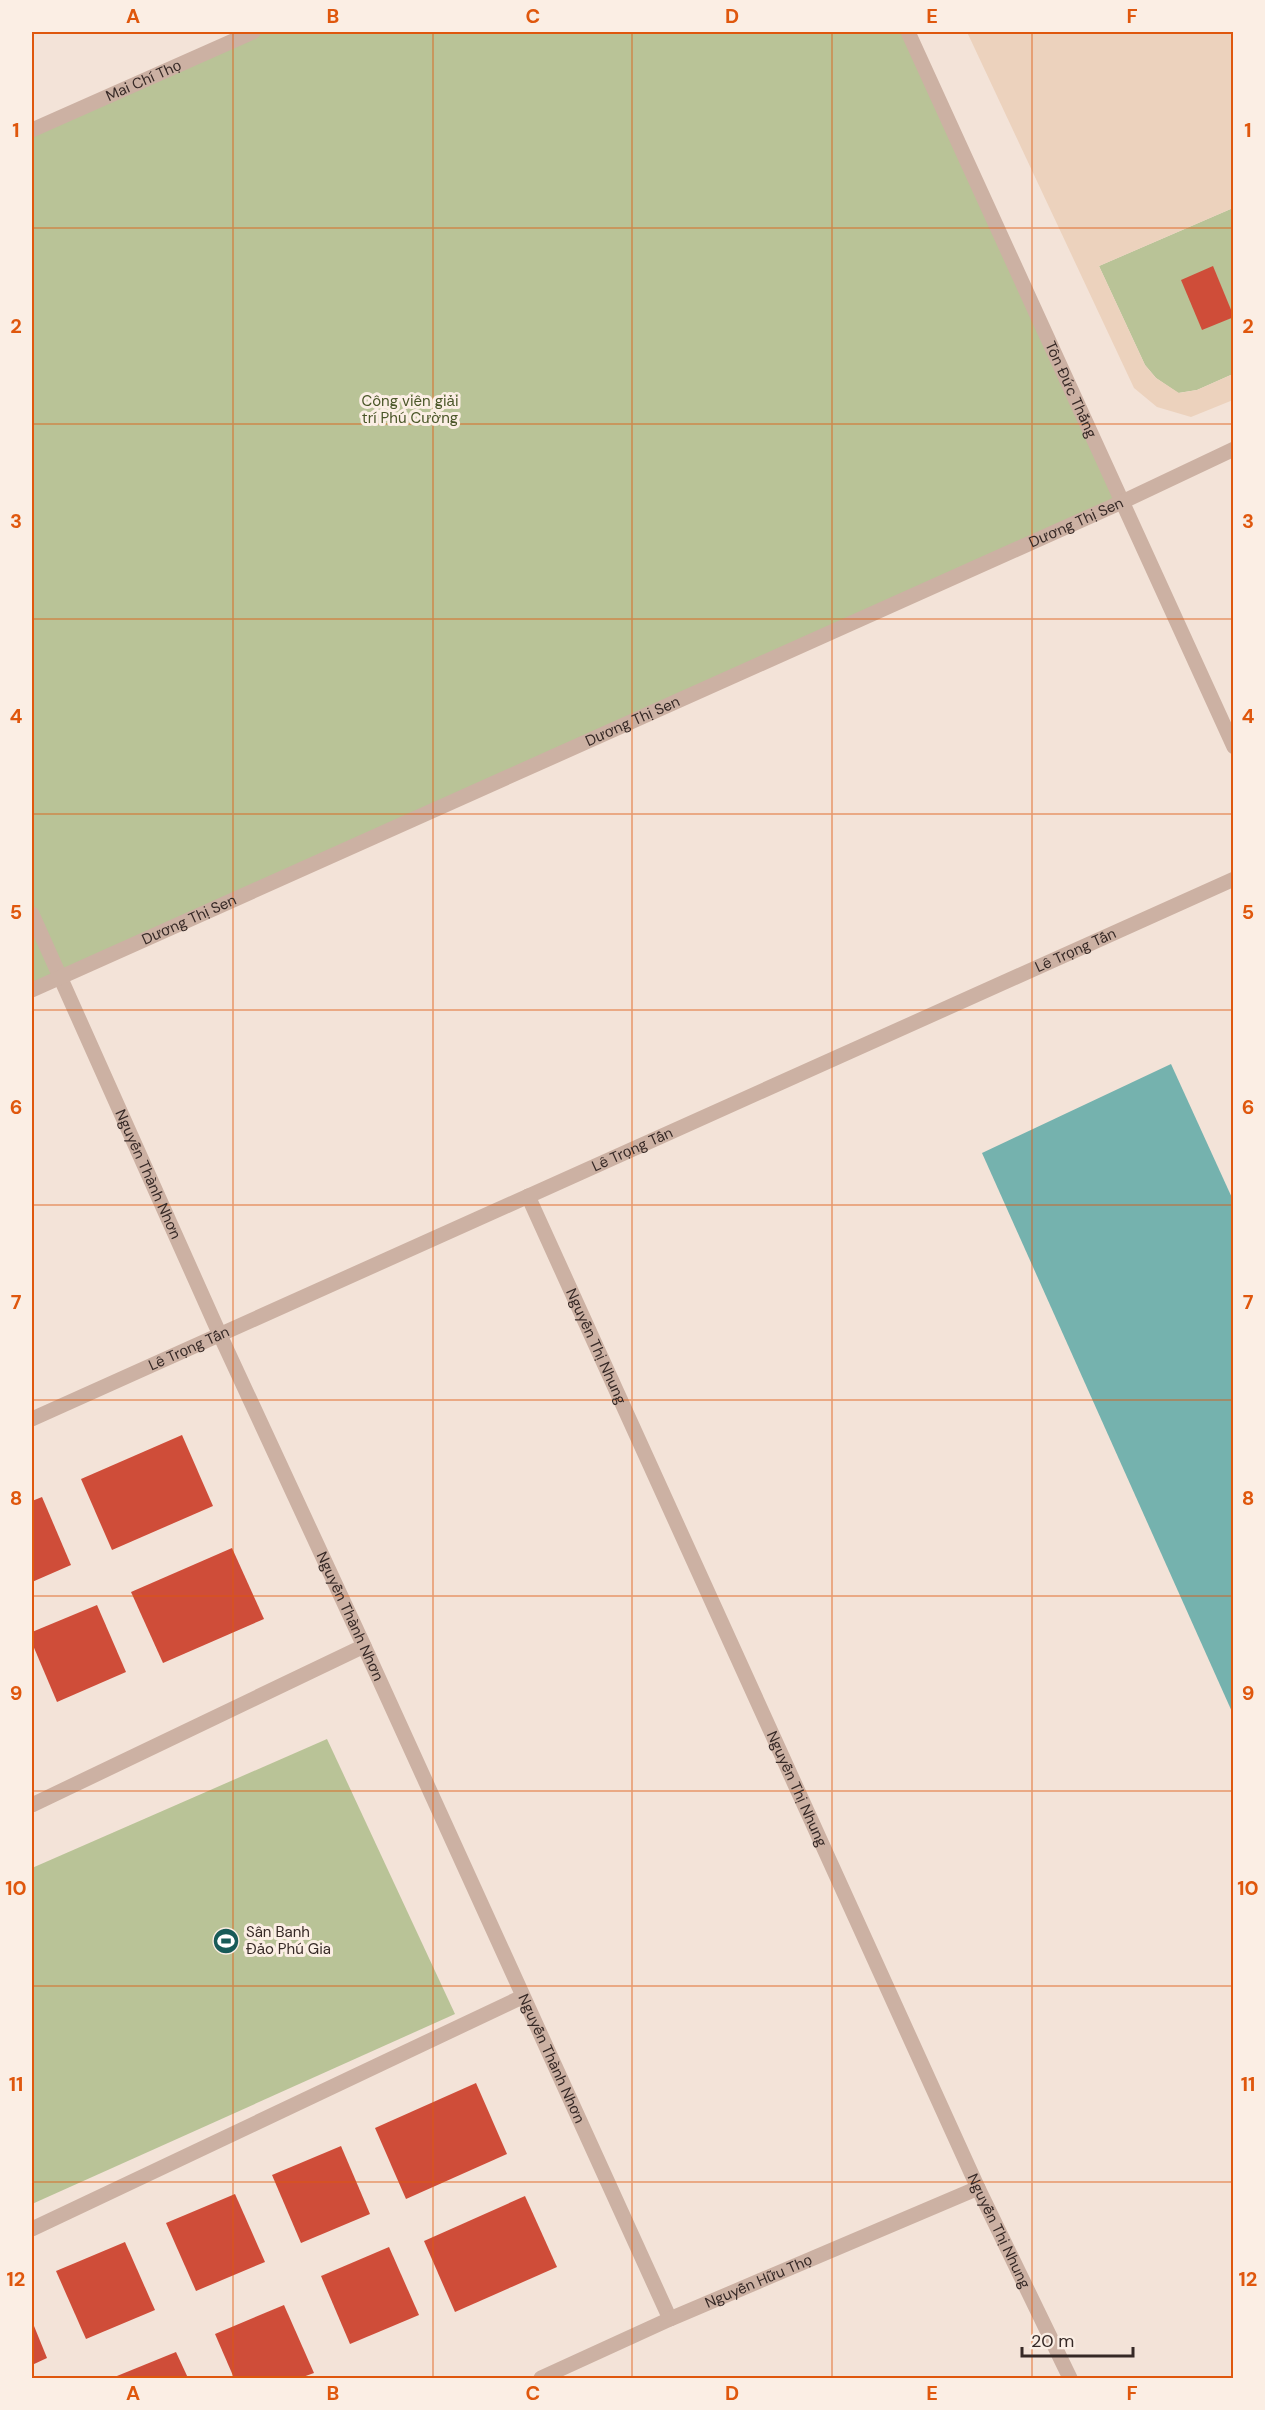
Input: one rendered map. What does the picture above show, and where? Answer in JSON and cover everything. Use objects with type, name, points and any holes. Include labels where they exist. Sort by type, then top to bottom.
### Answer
[{"type":"street","name":"Mai Chí Thọ","points":[[32,130],[253,32]]},
{"type":"street","name":"Tôn Đức Thắng","points":[[908,32],[1233,747]]},
{"type":"street","name":"Dương Thị Sen","points":[[32,990],[1122,502],[1233,449]]},
{"type":"street","name":"Lê Trọng Tấn","points":[[32,1419],[1233,879]]},
{"type":"street","name":"Nguyễn Thành Nhơn","points":[[32,914],[220,1335],[670,2319]]},
{"type":"street","name":"Nguyễn Thị Nhung","points":[[528,1196],[978,2188],[1070,2379]]},
{"type":"street","points":[[32,1805],[364,1646]]},
{"type":"street","points":[[32,2229],[522,1997]]},
{"type":"street","name":"Nguyễn Hữu Thọ","points":[[541,2379],[670,2319],[978,2188]]},
{"type":"green space","name":"Công viên giải trí Phú Cường","points":[[263,32],[908,32],[1122,502],[32,995],[32,136]]},
{"type":"green space","points":[[1233,208],[1233,374],[1197,390],[1178,393],[1156,378],[1145,365],[1099,266]]},
{"type":"green space","name":"Sân Banh Đảo Phú Gia","points":[[327,1739],[455,2014],[32,2204],[32,1868]]},
{"type":"shaded area","points":[[967,32],[1233,32],[1233,208],[1099,266],[1145,365],[1156,378],[1179,393],[1197,390],[1233,374],[1233,400],[1191,417],[1157,407],[1134,388]]},
{"type":"water","points":[[1171,1064],[1233,1200],[1233,1714],[982,1153]]},
{"type":"building","points":[[1213,266],[1234,317],[1202,330],[1181,280]]},
{"type":"building","points":[[182,1435],[213,1506],[112,1550],[81,1479]]},
{"type":"building","points":[[42,1497],[71,1565],[32,1582],[32,1501]]},
{"type":"building","points":[[232,1548],[264,1619],[163,1663],[131,1592]]},
{"type":"building","points":[[97,1605],[126,1672],[57,1702],[32,1643],[32,1632]]},
{"type":"building","points":[[476,2083],[507,2154],[406,2199],[375,2128]]},
{"type":"building","points":[[341,2146],[370,2214],[301,2243],[272,2175]]},
{"type":"building","points":[[235,2194],[265,2262],[196,2291],[166,2223]]},
{"type":"building","points":[[525,2196],[557,2267],[455,2312],[424,2241]]},
{"type":"building","points":[[125,2242],[155,2310],[86,2339],[56,2271]]},
{"type":"building","points":[[389,2247],[419,2315],[350,2344],[321,2276]]},
{"type":"building","points":[[284,2305],[314,2373],[300,2378],[234,2378],[215,2334]]},
{"type":"building","points":[[32,2321],[47,2358],[32,2365]]},
{"type":"building","points":[[176,2352],[188,2378],[112,2378]]},
{"type":"place","name":"Sân Banh Đảo Phú Gia","points":[[226,1941]]}]
